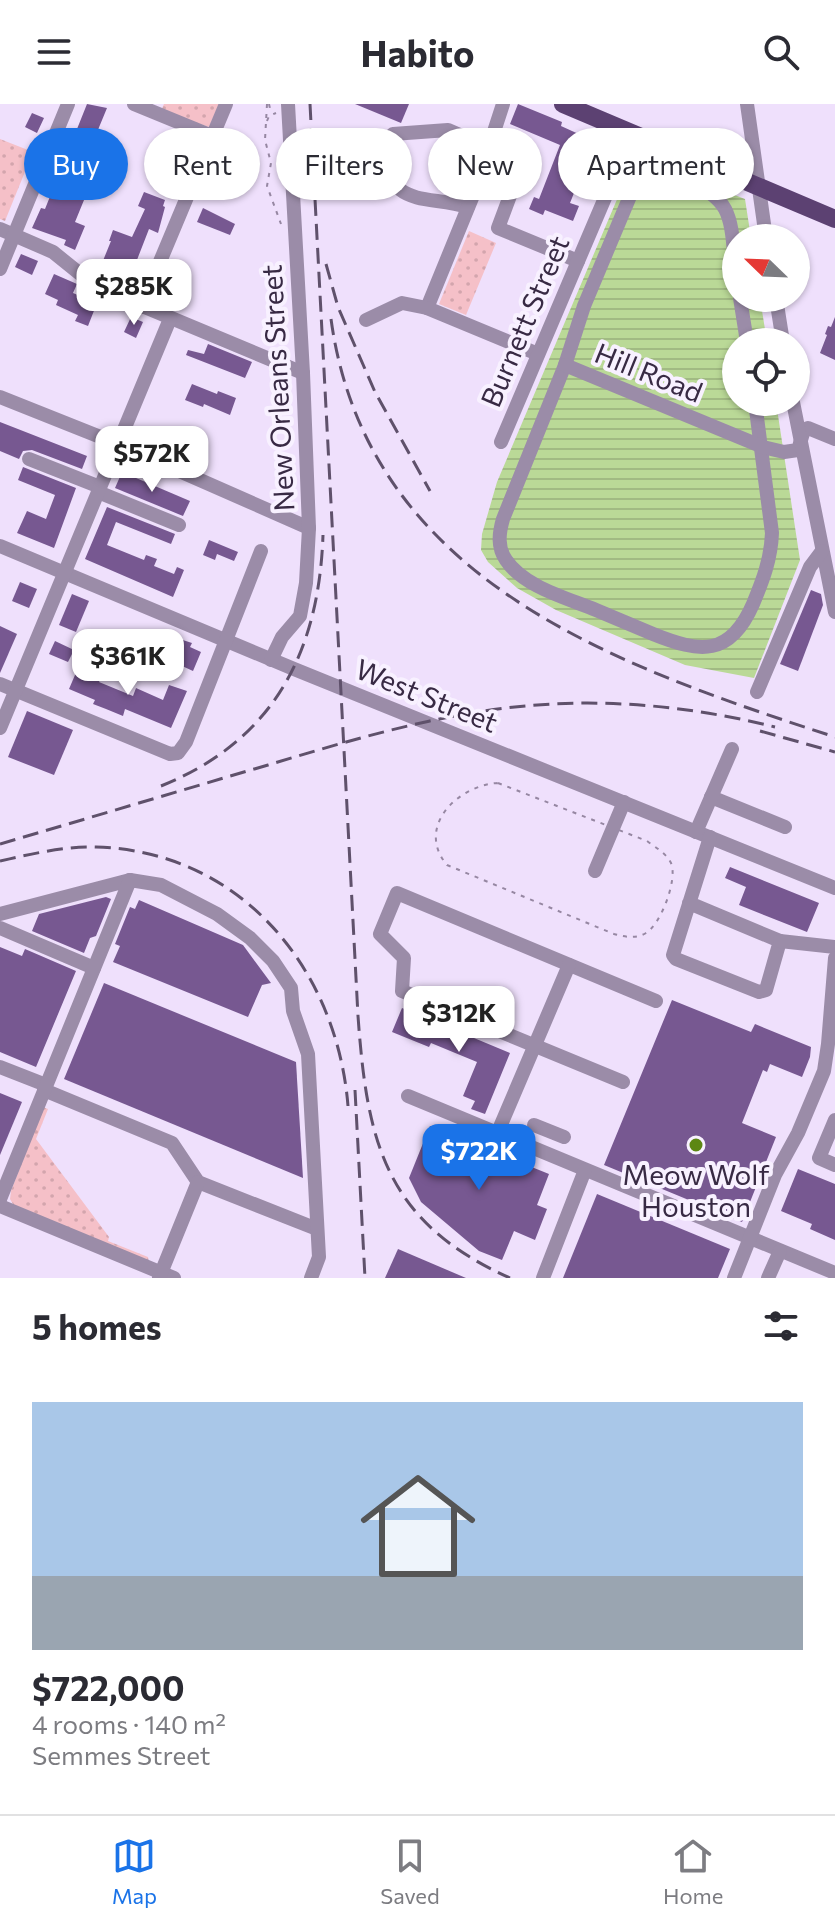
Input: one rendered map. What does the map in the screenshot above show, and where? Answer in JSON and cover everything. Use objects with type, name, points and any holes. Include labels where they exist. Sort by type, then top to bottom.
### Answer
[{"type":"main road","points":[[563,104],[623,128]]},
{"type":"main road","points":[[754,184],[835,219]]},
{"type":"street","points":[[0,269],[7,232],[68,104]]},
{"type":"street","points":[[134,104],[192,128]]},
{"type":"street","points":[[216,128],[226,104]]},
{"type":"street","name":"New Orleans Street","points":[[271,660],[282,637],[300,616],[306,583],[309,528],[288,104]]},
{"type":"street","points":[[494,128],[503,104]]},
{"type":"street","points":[[750,104],[764,224]]},
{"type":"street","points":[[428,131],[393,134],[384,145],[385,162],[394,183],[413,199],[468,207]]},
{"type":"street","points":[[729,224],[720,202],[700,189],[669,177],[651,177],[633,189],[625,202],[575,330],[565,365],[503,519],[499,533],[501,553],[527,580],[690,647],[714,646],[737,632],[745,622],[771,552],[772,533],[757,416]]},
{"type":"street","points":[[141,307],[185,200]]},
{"type":"street","points":[[427,308],[470,200]]},
{"type":"street","points":[[508,200],[498,228],[578,261]]},
{"type":"street","name":"Burnett Street","points":[[501,442],[604,200]]},
{"type":"street","points":[[7,232],[53,252],[84,277],[141,307],[303,373]]},
{"type":"street","points":[[366,320],[402,303],[427,308],[538,354]]},
{"type":"street","points":[[0,728],[170,319]]},
{"type":"street","name":"Hill Road","points":[[565,365],[763,447],[793,453],[798,450],[804,430],[808,428],[835,439]]},
{"type":"street","points":[[0,397],[118,444],[309,528]]},
{"type":"street","points":[[795,416],[835,610]]},
{"type":"street","points":[[29,459],[179,525]]},
{"type":"street","name":"West Street","points":[[0,546],[271,660],[835,888]]},
{"type":"street","points":[[0,684],[170,754],[178,753],[183,749],[261,551]]},
{"type":"street","points":[[757,692],[810,567],[822,551]]},
{"type":"street","points":[[732,749],[711,797],[689,903],[673,955],[676,959],[759,992],[766,990],[780,941]]},
{"type":"street","points":[[711,797],[785,827]]},
{"type":"street","points":[[595,871],[624,802]]},
{"type":"street","points":[[0,914],[130,880],[161,885],[217,914],[250,938],[273,961],[291,988],[293,1011],[308,1054],[319,1257],[311,1278]]},
{"type":"street","points":[[0,1199],[130,880]]},
{"type":"street","points":[[623,1082],[402,991],[404,958],[380,934],[391,906],[397,893],[656,1001]]},
{"type":"street","points":[[689,903],[780,941],[835,947]]},
{"type":"street","points":[[0,928],[94,968]]},
{"type":"street","points":[[734,1278],[775,1175],[829,1073],[835,958]]},
{"type":"street","points":[[497,1134],[569,965]]},
{"type":"street","points":[[0,1067],[47,1083],[172,1143],[198,1182],[317,1229]]},
{"type":"street","points":[[408,1096],[835,1273]]},
{"type":"street","points":[[835,1120],[819,1158],[835,1165]]},
{"type":"street","points":[[534,1125],[564,1137]]},
{"type":"street","points":[[543,1278],[585,1170]]},
{"type":"street","points":[[0,1206],[165,1276],[198,1182]]},
{"type":"street","points":[[768,1278],[780,1251]]},
{"type":"path","points":[[268,104],[271,114]]},
{"type":"path","points":[[268,104],[265,140],[271,163],[268,192],[283,227],[295,232]]},
{"type":"path","points":[[484,784],[504,784],[613,827],[647,841],[667,855],[673,866],[671,887],[657,921],[640,935],[627,937],[614,934],[447,865],[434,842],[435,829],[444,812],[471,790],[484,784]]},
{"type":"shaded area","points":[[164,104],[219,104],[209,127],[161,111]]},
{"type":"shaded area","points":[[0,139],[24,148],[24,174],[5,221],[0,219]]},
{"type":"shaded area","points":[[617,200],[745,200],[749,224],[722,224],[722,312],[762,312],[765,328],[722,328],[722,416],[778,416],[800,560],[754,678],[685,665],[556,610],[517,588],[488,562],[481,550],[482,534],[497,482]]},
{"type":"shaded area","points":[[469,231],[496,243],[466,315],[439,304]]},
{"type":"shaded area","points":[[43,1107],[48,1109],[36,1139],[109,1237],[108,1241],[148,1257],[149,1263],[14,1206],[10,1199],[11,1191]]},
{"type":"building","points":[[87,104],[107,108],[99,128],[77,128]]},
{"type":"building","points":[[355,104],[409,104],[401,123]]},
{"type":"building","points":[[518,104],[562,122],[561,126],[565,128],[558,128],[558,144],[542,137],[542,128],[520,128],[510,124]]},
{"type":"building","points":[[32,113],[44,118],[39,128],[25,127]]},
{"type":"building","points":[[558,150],[558,200],[571,200],[570,203],[579,206],[573,221],[545,210],[543,215],[529,209],[533,200],[542,200],[542,191]]},
{"type":"building","points":[[144,192],[144,200],[165,200],[158,233],[149,229],[135,265],[146,269],[138,289],[98,273],[113,230],[132,237],[145,209],[138,206]]},
{"type":"building","points":[[49,200],[84,200],[75,222],[85,226],[75,250],[64,245],[66,240],[32,228],[41,208],[45,209]]},
{"type":"building","points":[[203,208],[235,224],[230,235],[197,222]]},
{"type":"building","points":[[21,254],[38,261],[32,275],[15,267]]},
{"type":"building","points":[[54,274],[77,284],[73,293],[97,303],[88,326],[75,321],[78,315],[56,305],[58,300],[45,294]]},
{"type":"building","points":[[131,317],[143,322],[136,338],[124,332]]},
{"type":"building","points":[[835,317],[835,360],[820,353],[828,326],[831,327]]},
{"type":"building","points":[[208,344],[252,362],[245,378],[186,355],[188,350],[204,354]]},
{"type":"building","points":[[192,384],[236,398],[230,415],[185,400]]},
{"type":"building","points":[[0,422],[87,456],[82,469],[32,450],[23,451],[19,459],[0,451]]},
{"type":"building","points":[[23,467],[76,488],[54,548],[17,533],[27,511],[46,519],[55,495],[18,480]]},
{"type":"building","points":[[122,472],[190,501],[183,516],[115,488]]},
{"type":"building","points":[[107,507],[175,534],[171,544],[116,522],[107,545],[144,560],[146,555],[157,559],[154,566],[174,574],[177,567],[184,570],[173,597],[85,559]]},
{"type":"building","points":[[209,540],[238,552],[234,561],[217,554],[215,560],[203,555]]},
{"type":"building","points":[[20,582],[37,589],[29,608],[12,601]]},
{"type":"building","points":[[811,590],[821,594],[823,605],[798,671],[780,664]]},
{"type":"building","points":[[72,594],[89,601],[76,632],[59,625]]},
{"type":"building","points":[[0,626],[17,634],[0,673]]},
{"type":"building","points":[[161,633],[192,643],[190,647],[201,652],[193,671],[169,660],[150,655],[149,658],[133,651],[140,634],[158,640]]},
{"type":"building","points":[[55,641],[74,650],[68,662],[49,654]]},
{"type":"building","points":[[97,660],[107,664],[99,682],[133,696],[136,688],[163,700],[169,685],[187,691],[171,728],[125,709],[123,716],[93,704],[95,700],[69,689],[78,668],[91,673]]},
{"type":"building","points":[[27,711],[73,730],[54,775],[8,757]]},
{"type":"building","points":[[730,867],[819,903],[807,932],[739,905],[746,887],[725,878]]},
{"type":"building","points":[[106,897],[111,899],[96,936],[90,938],[84,953],[32,931],[39,914]]},
{"type":"building","points":[[139,900],[243,945],[271,983],[262,985],[248,1017],[113,962],[120,946],[115,944],[130,907],[135,909]]},
{"type":"building","points":[[0,947],[22,956],[25,949],[76,971],[36,1067],[0,1052]]},
{"type":"building","points":[[104,983],[296,1062],[303,1178],[64,1079]]},
{"type":"building","points":[[672,1000],[751,1032],[755,1024],[811,1047],[802,1077],[770,1064],[767,1072],[763,1070],[742,1123],[776,1137],[742,1222],[604,1165]]},
{"type":"building","points":[[402,1008],[510,1053],[485,1114],[471,1109],[475,1101],[463,1096],[477,1062],[431,1043],[429,1047],[392,1032]]},
{"type":"building","points":[[0,1093],[22,1102],[0,1155]]},
{"type":"building","points":[[430,1126],[549,1174],[537,1205],[547,1209],[535,1240],[514,1231],[502,1260],[479,1251],[421,1202],[409,1178]]},
{"type":"building","points":[[798,1169],[835,1184],[835,1240],[810,1229],[812,1224],[781,1211]]},
{"type":"building","points":[[597,1194],[730,1249],[718,1278],[563,1278]]},
{"type":"building","points":[[398,1249],[466,1278],[385,1278]]},
{"type":"railway","points":[[310,104],[358,1016],[368,1102],[377,1140],[390,1173],[409,1204],[435,1231],[468,1256],[510,1278]]},
{"type":"railway","points":[[326,264],[338,307],[375,392],[430,491]]},
{"type":"railway","points":[[331,319],[354,409],[394,485],[449,548],[515,600],[589,643],[669,679],[835,737]]},
{"type":"railway","points":[[161,786],[200,767],[233,744],[260,718],[282,688],[300,654],[312,618],[323,535]]},
{"type":"railway","points":[[0,844],[338,744],[479,712],[552,704],[637,705],[720,715],[775,727]]},
{"type":"railway","points":[[760,731],[835,752]]},
{"type":"railway","points":[[0,861],[84,847],[148,854],[195,870],[237,895],[272,927],[302,965],[324,1008],[340,1056],[348,1106]]},
{"type":"railway","points":[[355,1090],[365,1278]]},
{"type":"place","name":"Meow Wolf Houston","points":[[696,1145]]}]
